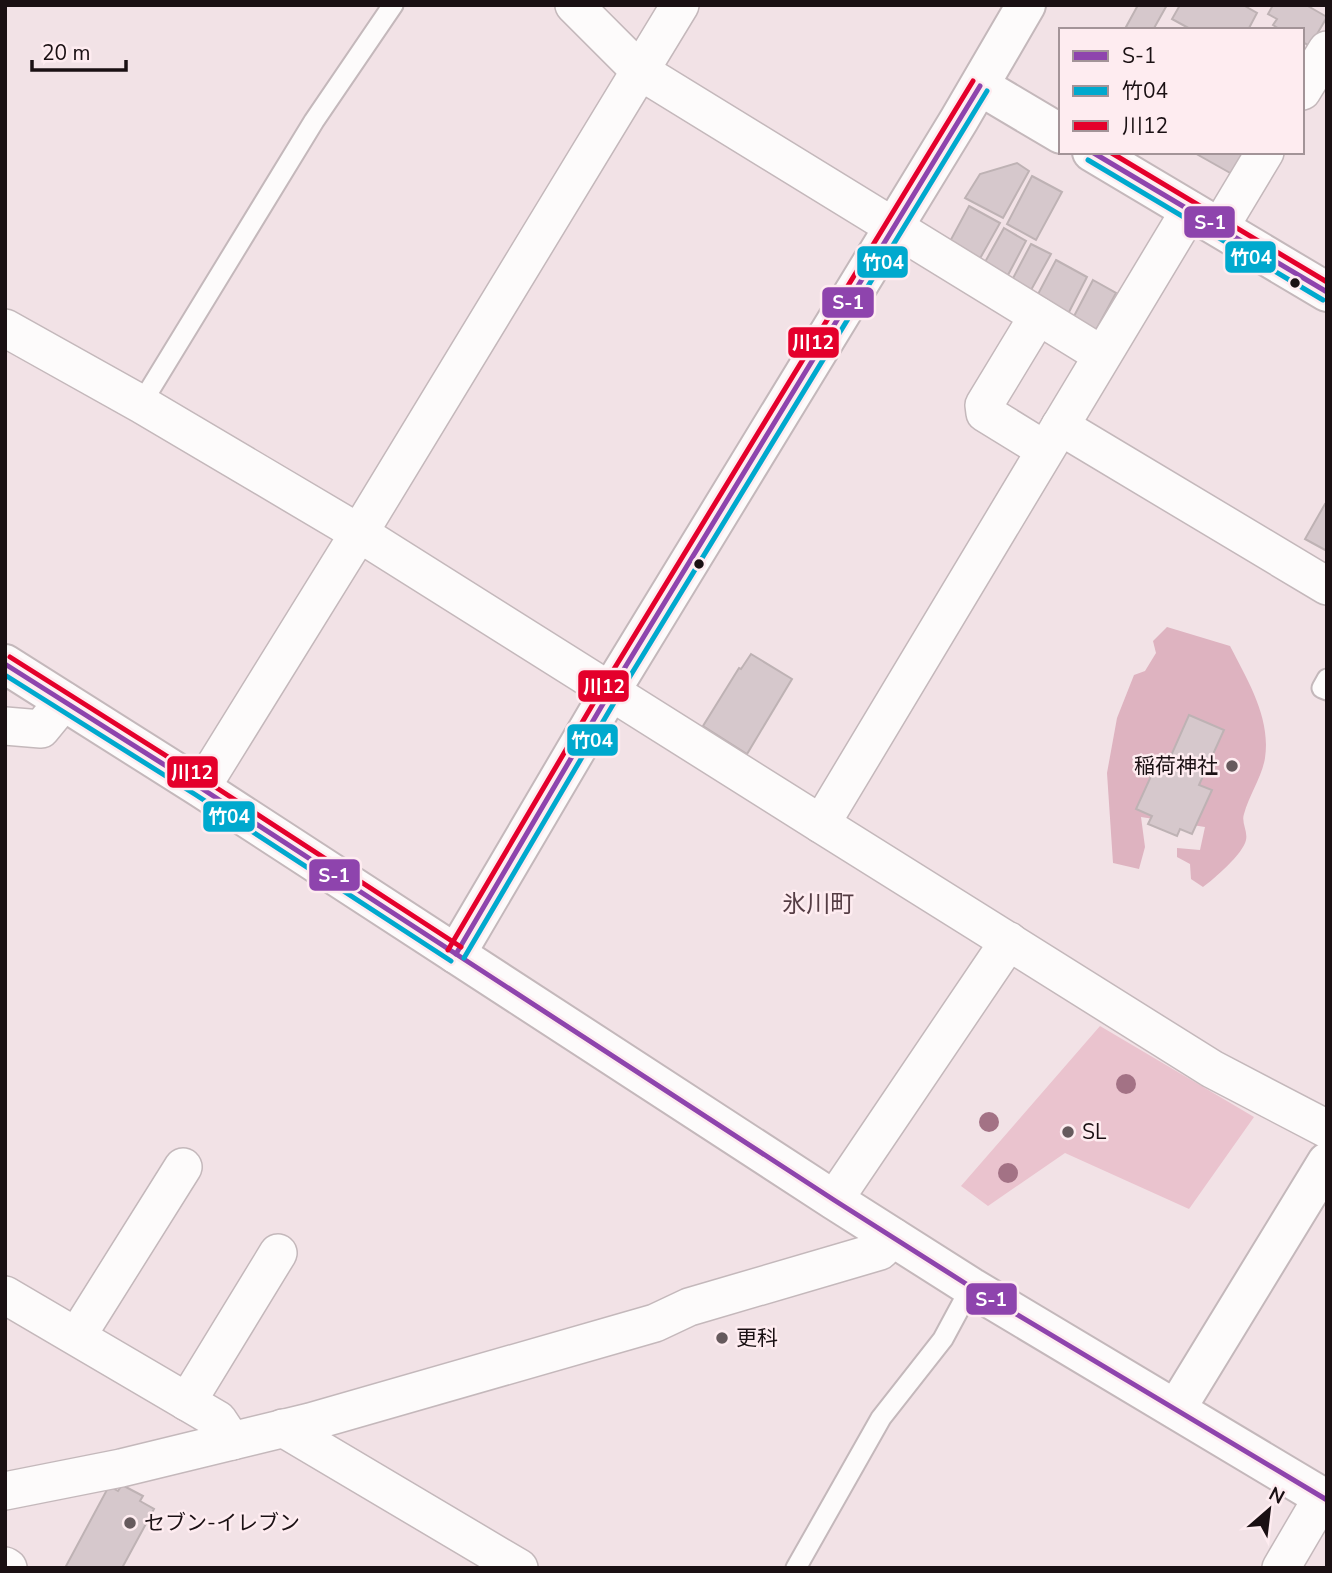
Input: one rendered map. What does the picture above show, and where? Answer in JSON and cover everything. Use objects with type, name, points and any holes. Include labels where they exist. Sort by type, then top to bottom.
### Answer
[{"type":"street","points":[[575,5],[640,71],[1102,355]]},
{"type":"street","points":[[201,789],[680,5]]},
{"type":"street","points":[[456,954],[610,692],[980,86],[1026,5]]},
{"type":"street","points":[[1304,88],[1327,50]]},
{"type":"street","points":[[980,86],[1059,133]]},
{"type":"street","points":[[1095,154],[1327,292]]},
{"type":"street","points":[[821,824],[1102,355],[1205,219],[1263,154]]},
{"type":"street","points":[[1038,316],[984,405],[985,413],[1053,438],[1327,586]]},
{"type":"street","points":[[5,328],[141,404],[359,533],[1212,1069],[1327,1129]]},
{"type":"street","points":[[5,664],[971,1287],[1325,1499],[1282,1568]]},
{"type":"street","points":[[5,726],[41,729],[64,701]]},
{"type":"street","points":[[834,1200],[1009,941]]},
{"type":"street","points":[[1176,1409],[1327,1162]]},
{"type":"street","points":[[77,1336],[183,1167]]},
{"type":"street","points":[[5,1491],[121,1468],[310,1422],[655,1323],[690,1307],[880,1251],[893,1237]]},
{"type":"street","points":[[187,1402],[278,1254]]},
{"type":"street","points":[[5,1295],[218,1420],[232,1441]]},
{"type":"street","points":[[283,1428],[519,1568]]},
{"type":"lane","points":[[141,404],[314,121],[393,5]]},
{"type":"lane","points":[[1327,679],[1322,688],[1327,690]]},
{"type":"lane","points":[[796,1568],[881,1418],[943,1339],[971,1287]]},
{"type":"shaded area","points":[[1167,627],[1230,646],[1257,700],[1265,729],[1265,758],[1243,817],[1246,833],[1244,846],[1221,872],[1203,887],[1191,879],[1190,864],[1177,857],[1177,848],[1200,850],[1205,827],[1141,817],[1145,847],[1139,869],[1113,863],[1107,773],[1117,718],[1134,675],[1145,671],[1156,653],[1153,641]]},
{"type":"shaded area","points":[[1100,1026],[1254,1117],[1189,1209],[1065,1153],[988,1206],[961,1186]]},
{"type":"building","points":[[1138,5],[1167,5],[1154,28],[1126,27]]},
{"type":"building","points":[[1180,5],[1243,5],[1257,13],[1249,28],[1188,28],[1172,19]]},
{"type":"building","points":[[1273,5],[1306,5],[1327,17],[1310,46],[1304,43],[1304,28],[1278,28],[1273,25],[1277,19],[1268,14]]},
{"type":"building","points":[[1197,154],[1243,154],[1232,174]]},
{"type":"building","points":[[1017,163],[1029,171],[1003,218],[965,198],[980,174]]},
{"type":"building","points":[[1032,176],[1062,192],[1036,240],[1007,224]]},
{"type":"building","points":[[969,206],[1000,223],[978,262],[948,245]]},
{"type":"building","points":[[1004,228],[1026,241],[1008,275],[985,262]]},
{"type":"building","points":[[1031,244],[1051,254],[1030,292],[1011,282]]},
{"type":"building","points":[[1056,260],[1087,277],[1068,314],[1037,296]]},
{"type":"building","points":[[1093,280],[1116,293],[1096,330],[1073,318]]},
{"type":"building","points":[[1325,504],[1327,505],[1327,551],[1305,539]]},
{"type":"building","points":[[751,654],[792,679],[747,754],[703,726],[739,668],[741,669]]},
{"type":"building","points":[[1189,715],[1224,730],[1199,785],[1212,790],[1192,834],[1180,829],[1177,836],[1148,824],[1152,816],[1136,809],[1157,763],[1166,767]]},
{"type":"building","points":[[122,1485],[143,1496],[140,1501],[154,1509],[122,1568],[65,1568],[109,1486],[118,1491]]},
{"type":"transit line","name":"川12","points":[[448,950],[603,687],[973,81]]},
{"type":"transit line","name":"S-1","points":[[456,954],[610,692],[980,86]]},
{"type":"transit line","name":"竹04","points":[[464,958],[618,696],[987,91]]},
{"type":"transit line","name":"S-1","points":[[1095,154],[1327,292]]},
{"type":"transit line","name":"川12","points":[[1113,154],[1327,282]]},
{"type":"transit line","name":"竹04","points":[[1088,160],[1323,300]]},
{"type":"transit line","name":"川12","points":[[10,657],[461,947]]},
{"type":"transit line","name":"S-1","points":[[5,664],[971,1287],[1327,1500]]},
{"type":"transit line","name":"竹04","points":[[5,675],[451,961]]},
{"type":"place","name":"稲荷神社","points":[[1232,766]]},
{"type":"place","name":"SL","points":[[1068,1132]]},
{"type":"place","name":"更科","points":[[722,1338]]},
{"type":"place","name":"セブン-イレブン","points":[[130,1523]]},
{"type":"district","name":"氷川町","points":[[818,904]]}]
